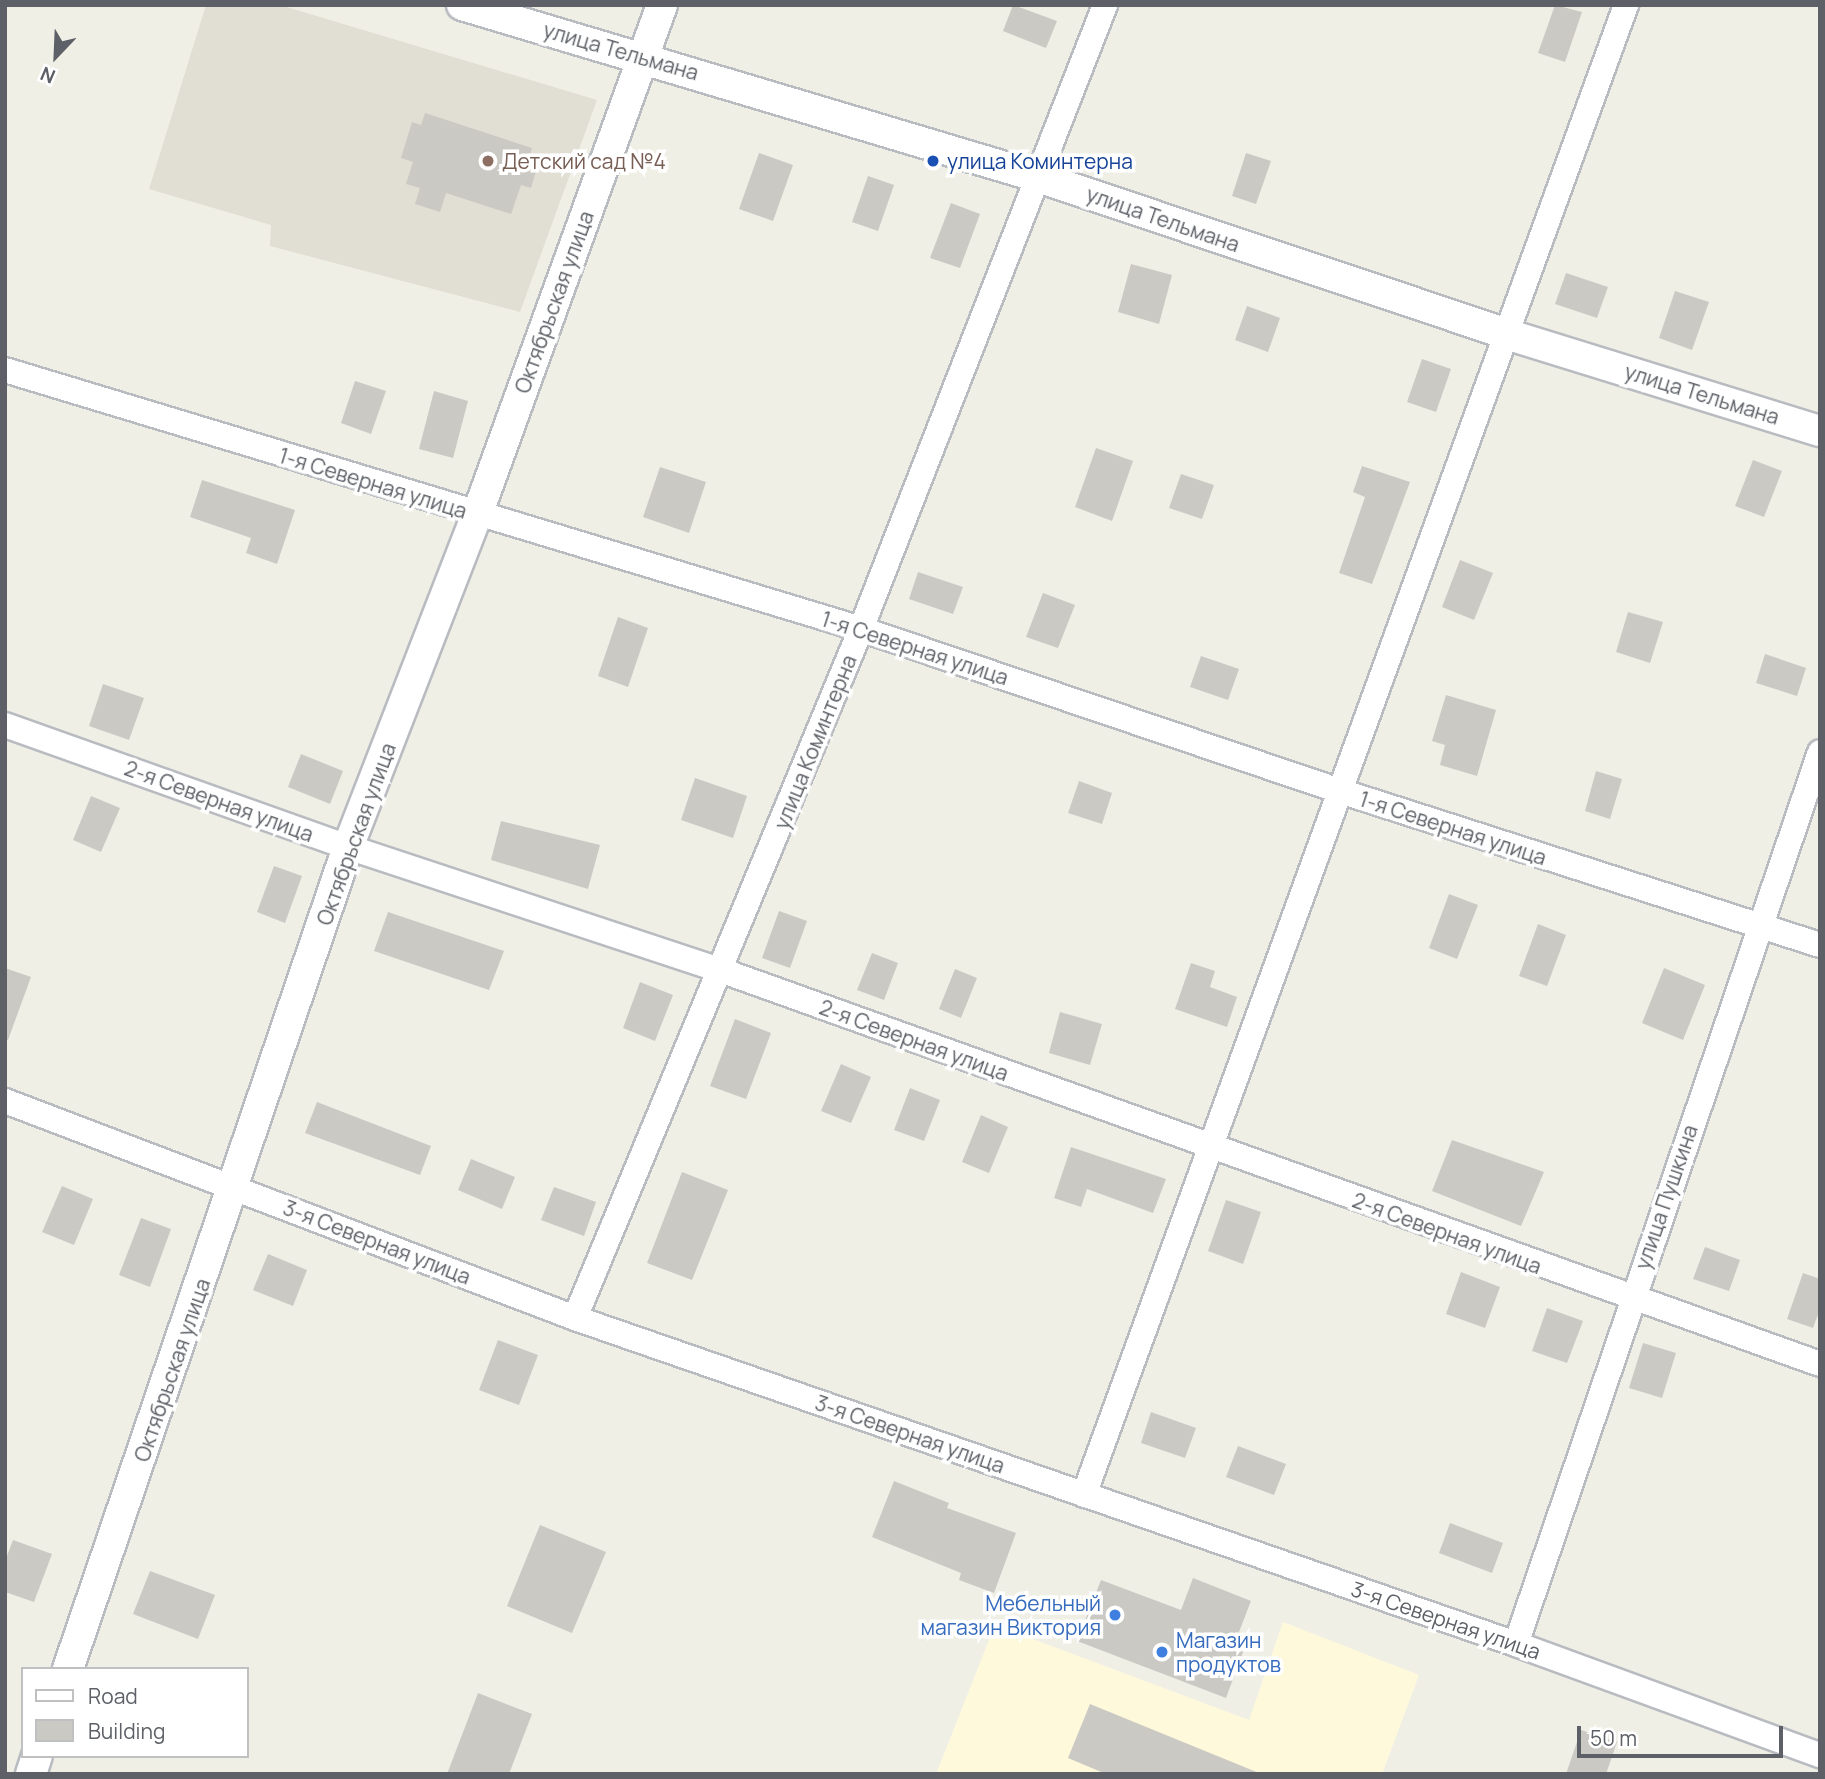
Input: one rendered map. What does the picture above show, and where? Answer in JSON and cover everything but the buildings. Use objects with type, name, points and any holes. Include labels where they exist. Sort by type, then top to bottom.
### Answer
[{"type":"street","name":"улица Тельмана","points":[[462,5],[1035,176],[1503,333],[1820,431]]},
{"type":"street","name":"Октябрьская улица","points":[[69,1667],[348,847],[477,515],[662,5]]},
{"type":"street","name":"улица Коминтерна","points":[[575,1318],[723,971],[861,629],[1035,176],[1105,5]]},
{"type":"street","points":[[1084,1495],[1503,333],[1626,5]]},
{"type":"street","name":"1-я Северная улица","points":[[5,370],[861,629],[1340,791],[1820,945]]},
{"type":"street","name":"2-я Северная улица","points":[[5,725],[348,847],[723,971],[1630,1299],[1820,1364]]},
{"type":"street","name":"улица Пушкина","points":[[1516,1644],[1630,1299],[1820,752]]},
{"type":"street","name":"3-я Северная улица","points":[[5,1101],[575,1318],[1516,1644],[1820,1755]]},
{"type":"shaded area","points":[[206,5],[280,5],[597,100],[520,312],[270,246],[271,225],[149,189]]},
{"type":"shaded area","points":[[1283,1622],[1419,1675],[1382,1774],[936,1774],[995,1625],[1249,1720]]},
{"type":"place","name":"Детский сад №4","points":[[488,161]]},
{"type":"place","name":"улица Коминтерна","points":[[933,161]]},
{"type":"place","name":"Мебельный магазин Виктория","points":[[1115,1615]]},
{"type":"place","name":"Магазин продуктов","points":[[1162,1652]]}]
